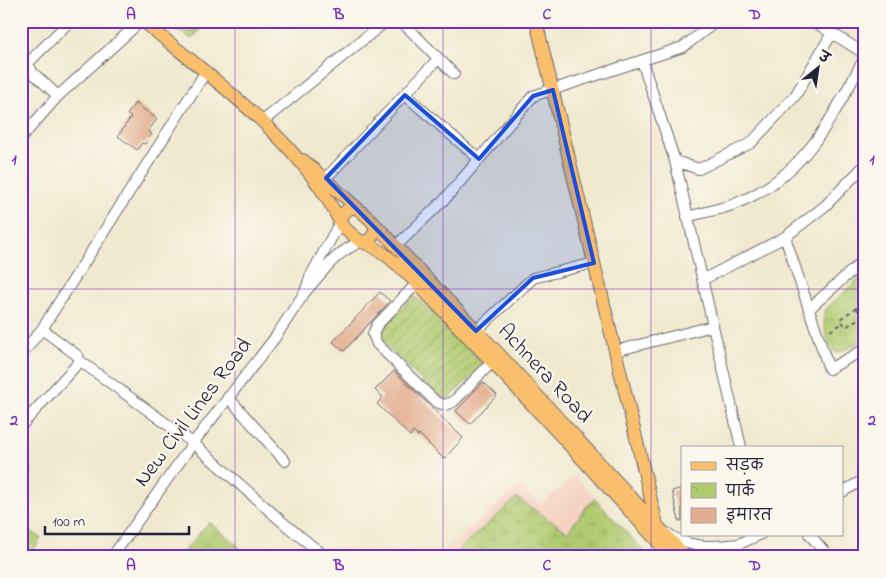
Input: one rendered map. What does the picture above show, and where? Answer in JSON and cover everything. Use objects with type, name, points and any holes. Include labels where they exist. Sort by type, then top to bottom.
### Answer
[{"type":"main road","points":[[142,21],[263,121],[289,149],[330,202],[343,228],[361,242],[370,240],[375,234],[375,226],[371,220],[326,178],[289,149]]},
{"type":"main road","points":[[536,21],[656,525]]},
{"type":"main road","points":[[340,222],[341,215],[346,209],[357,208]]},
{"type":"main road","name":"Achnera Road","points":[[371,220],[396,246],[420,280],[686,557]]},
{"type":"main road","name":"Achnera Road","points":[[361,242],[382,252],[420,280],[476,331],[496,358],[672,557]]},
{"type":"street","points":[[58,96],[32,72],[28,63],[70,21]]},
{"type":"street","points":[[21,138],[58,96],[142,21]]},
{"type":"street","points":[[263,121],[386,21]]},
{"type":"street","points":[[401,21],[454,74]]},
{"type":"street","points":[[396,246],[446,198],[533,96],[683,47],[718,21]]},
{"type":"street","points":[[687,217],[731,205],[760,192],[785,175],[807,154],[826,129],[865,56],[813,21]]},
{"type":"street","points":[[675,161],[699,168],[752,143],[796,96],[832,33]]},
{"type":"street","points":[[326,178],[438,59]]},
{"type":"street","points":[[642,61],[675,161],[741,446]]},
{"type":"street","points":[[21,355],[42,329],[205,73]]},
{"type":"street","points":[[405,95],[479,159]]},
{"type":"street","points":[[702,280],[785,237],[825,206],[865,165]]},
{"type":"street","points":[[305,292],[310,277],[340,222]]},
{"type":"street","points":[[785,237],[829,369],[865,349]]},
{"type":"street","points":[[305,292],[338,255],[349,247],[361,242]]},
{"type":"street","points":[[809,310],[865,259]]},
{"type":"street","points":[[476,331],[533,278],[594,263]]},
{"type":"street","points":[[420,280],[378,325],[373,334],[376,344],[436,402],[445,405],[453,402],[496,358]]},
{"type":"street","name":"New Civil Lines Road","points":[[112,557],[193,443],[274,339],[305,292]]},
{"type":"street","points":[[614,351],[713,326]]},
{"type":"street","points":[[42,329],[78,356],[80,361],[193,443],[287,526],[326,557]]},
{"type":"street","points":[[21,426],[80,361]]},
{"type":"street","points":[[228,397],[285,461]]},
{"type":"street","points":[[844,491],[865,479]]},
{"type":"street","points":[[656,525],[670,536],[702,546],[716,547],[739,544]]},
{"type":"street","points":[[710,557],[757,536]]},
{"type":"street","points":[[811,536],[829,557]]},
{"type":"path","points":[[862,283],[865,287]]},
{"type":"path","points":[[856,308],[862,316],[846,327],[843,323],[840,319],[856,308]]},
{"type":"path","points":[[859,312],[865,308]]},
{"type":"path","points":[[830,330],[843,323]]},
{"type":"highlighted area","points":[[553,90],[594,263],[533,278],[476,331],[326,178],[405,95],[479,159],[533,96]]},
{"type":"shaded area","points":[[574,475],[649,557],[437,557],[519,486],[541,505]]},
{"type":"green space","points":[[162,21],[208,21],[192,39]]},
{"type":"green space","points":[[865,273],[865,339],[843,351],[835,352],[829,344],[825,332],[824,319],[826,309]]},
{"type":"green space","points":[[413,295],[446,324],[484,365],[448,399],[437,395],[382,342],[382,330]]},
{"type":"green space","points":[[517,498],[568,532],[585,508],[595,499],[649,557],[450,557]]},
{"type":"green space","points":[[209,522],[251,557],[179,557]]},
{"type":"green space","points":[[21,525],[41,538],[30,557],[21,557]]},
{"type":"building","points":[[135,103],[157,119],[148,131],[152,134],[145,144],[142,143],[137,150],[118,136],[131,117],[127,115]]},
{"type":"building","points":[[380,292],[390,301],[344,351],[333,342]]},
{"type":"building","points":[[394,371],[463,438],[444,459],[419,434],[418,436],[413,432],[410,436],[377,404],[383,397],[375,390]]},
{"type":"building","points":[[483,382],[497,395],[470,424],[456,411]]},
{"type":"building","points":[[681,488],[681,521],[679,521],[672,491]]}]
